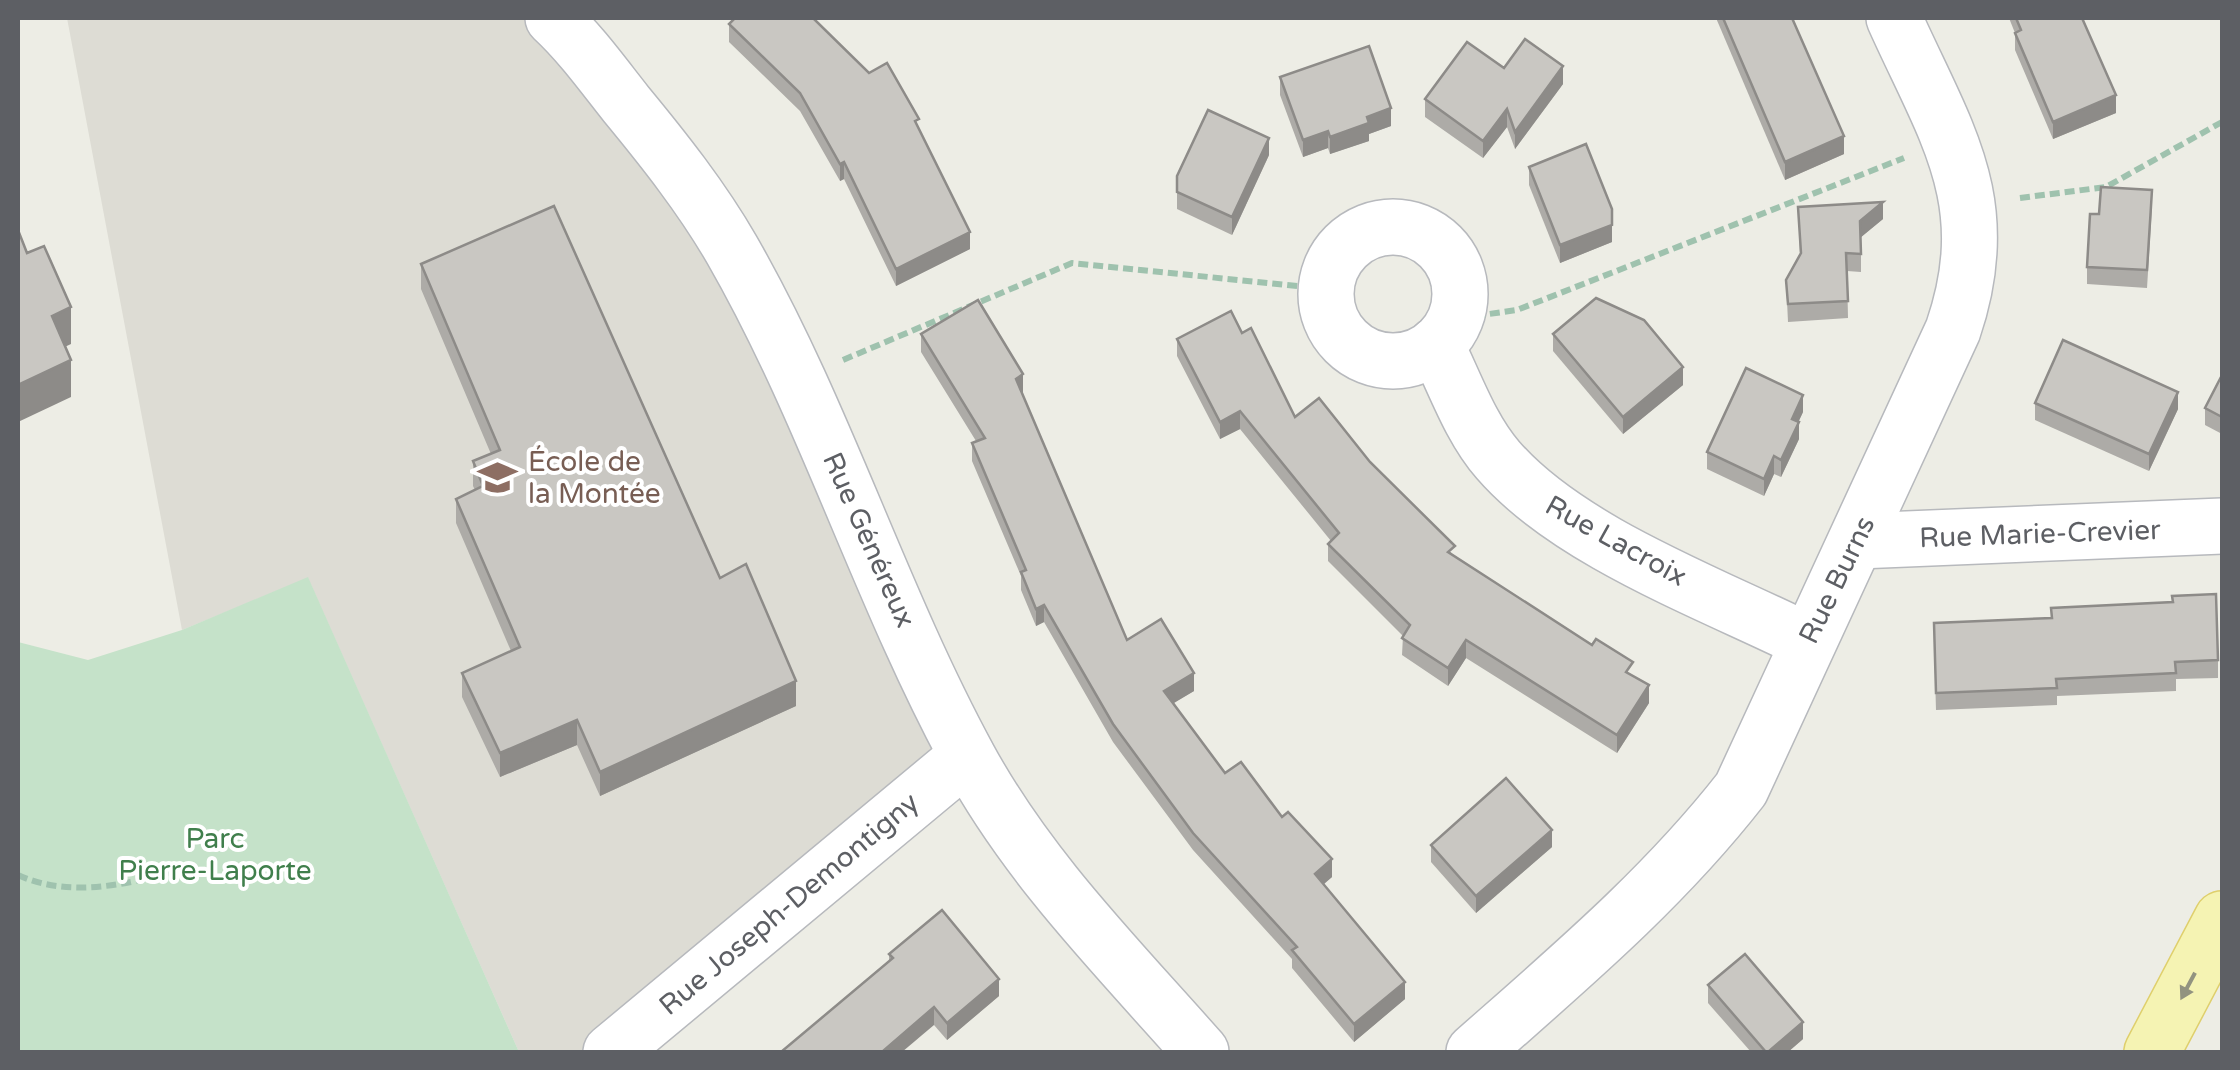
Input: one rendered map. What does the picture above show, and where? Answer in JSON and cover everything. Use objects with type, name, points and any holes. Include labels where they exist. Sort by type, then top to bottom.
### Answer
[{"type":"main road","points":[[2152,1052],[2222,919]]},
{"type":"street","name":"Rue Généreux","points":[[553,18],[694,191],[732,248],[798,378],[968,756],[1008,824],[1060,893],[1201,1052]]},
{"type":"street","name":"Rue Burns","points":[[1474,1052],[1637,907],[1706,834],[1741,789],[1806,641],[1858,541],[1962,302],[1973,233],[1968,194],[1949,141],[1894,18]]},
{"type":"street","name":"Rue Lacroix","points":[[1326,288],[1332,266],[1354,240],[1385,227],[1408,228],[1430,238],[1447,253],[1457,274],[1460,297],[1446,332],[1486,442],[1526,489],[1584,530],[1806,641]]},
{"type":"street","points":[[1326,288],[1328,312],[1336,330],[1365,355],[1404,360],[1446,332]]},
{"type":"street","name":"Rue Marie-Crevier","points":[[1858,541],[2222,526]]},
{"type":"street","name":"Rue Joseph-Demontigny","points":[[611,1052],[968,756]]},
{"type":"path","points":[[2020,198],[2106,188],[2222,122]]},
{"type":"path","points":[[1446,332],[1517,310],[1949,141]]},
{"type":"path","points":[[798,378],[1072,263],[1326,288]]},
{"type":"path","points":[[18,875],[32,882],[117,888],[178,870]]},
{"type":"shaded area","name":"École de la Montée","points":[[67,18],[553,18],[654,138],[967,756],[611,1052],[519,1052],[308,578],[182,630]]},
{"type":"green space","name":"Parc Pierre-Laporte","points":[[308,577],[519,1052],[18,1052],[18,642],[88,660],[182,630]]},
{"type":"building","points":[[735,18],[813,18],[869,73],[887,63],[919,119],[915,121],[970,232],[896,269],[844,162],[840,164],[800,93],[729,24]]},
{"type":"building","points":[[1723,18],[1792,18],[1844,136],[1785,162]]},
{"type":"building","points":[[2016,18],[2082,18],[2116,95],[2053,122],[2015,33],[2021,30]]},
{"type":"building","points":[[1525,39],[1563,66],[1515,132],[1507,109],[1483,141],[1425,99],[1467,42],[1504,68]]},
{"type":"building","points":[[1369,46],[1391,108],[1367,117],[1369,123],[1330,137],[1328,131],[1303,140],[1280,77]]},
{"type":"building","points":[[1208,110],[1269,138],[1232,217],[1177,192],[1177,176]]},
{"type":"building","points":[[1586,144],[1612,209],[1612,225],[1560,245],[1529,167]]},
{"type":"building","points":[[2101,187],[2152,190],[2147,270],[2087,267],[2090,214],[2099,214]]},
{"type":"building","points":[[1883,202],[1860,221],[1861,254],[1846,253],[1848,301],[1788,304],[1786,280],[1801,253],[1798,207]]},
{"type":"building","points":[[554,206],[720,578],[746,564],[796,681],[600,772],[577,720],[500,753],[462,673],[520,647],[456,499],[483,486],[473,461],[500,450],[421,264]]},
{"type":"building","points":[[18,230],[27,253],[44,246],[71,307],[52,316],[71,360],[18,385]]},
{"type":"building","points":[[1596,298],[1644,320],[1683,367],[1623,417],[1553,334]]},
{"type":"building","points":[[978,300],[1023,374],[1016,379],[1127,640],[1161,619],[1194,673],[1164,691],[1225,773],[1241,762],[1282,817],[1288,812],[1332,859],[1315,874],[1405,982],[1354,1024],[1292,950],[1297,947],[1193,833],[1113,724],[1044,605],[1036,609],[1021,572],[1026,570],[972,443],[985,438],[921,334]]},
{"type":"building","points":[[1231,311],[1242,333],[1251,328],[1295,417],[1319,398],[1370,462],[1455,546],[1448,552],[1592,645],[1596,639],[1633,662],[1626,672],[1649,685],[1617,735],[1466,640],[1448,668],[1402,638],[1410,625],[1328,544],[1339,533],[1240,411],[1220,422],[1177,339]]},
{"type":"building","points":[[2063,340],[2178,392],[2149,454],[2035,403]]},
{"type":"building","points":[[1746,368],[1803,395],[1792,419],[1799,422],[1781,460],[1774,456],[1764,479],[1707,452]]},
{"type":"building","points":[[2222,375],[2222,417],[2205,408]]},
{"type":"building","points":[[2216,594],[2218,660],[2175,662],[2176,673],[2056,679],[2057,688],[1936,693],[1934,623],[2052,618],[2051,608],[2173,602],[2172,596]]},
{"type":"building","points":[[1506,778],[1552,830],[1476,896],[1431,845]]},
{"type":"building","points":[[942,910],[999,979],[947,1023],[934,1007],[882,1052],[781,1052],[893,958],[889,954]]},
{"type":"building","points":[[1745,954],[1803,1022],[1768,1052],[1708,985]]},
{"type":"place","name":"École de la Montée","points":[[498,478]]}]
